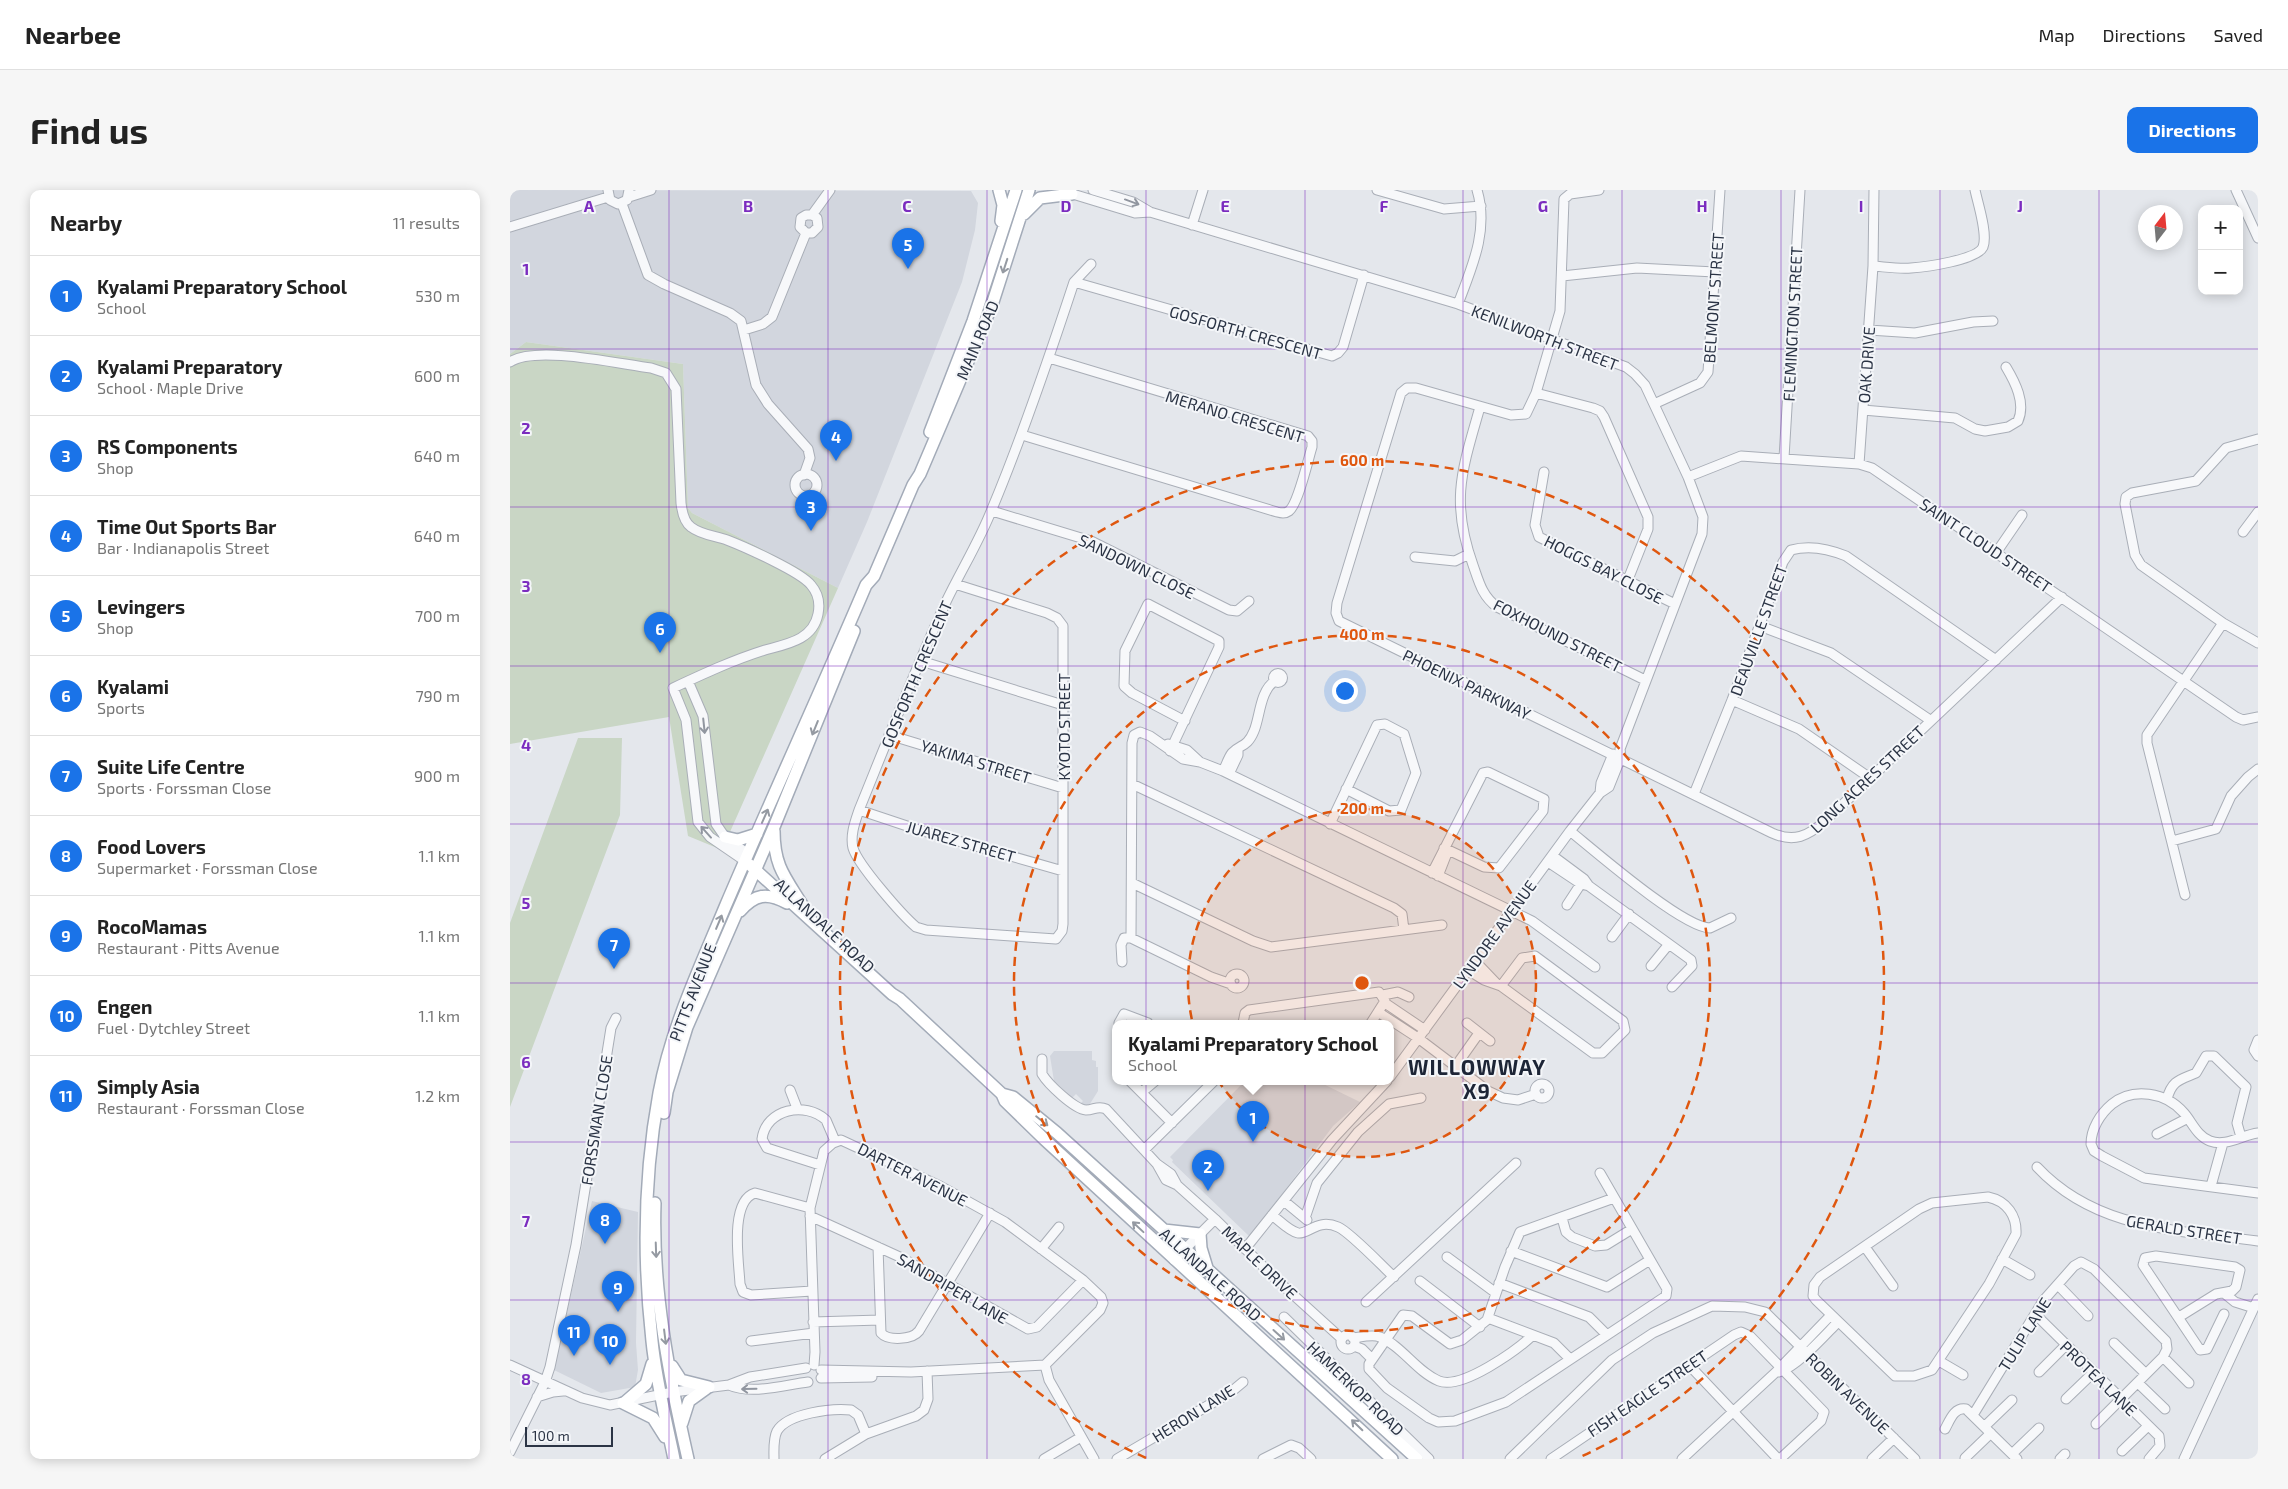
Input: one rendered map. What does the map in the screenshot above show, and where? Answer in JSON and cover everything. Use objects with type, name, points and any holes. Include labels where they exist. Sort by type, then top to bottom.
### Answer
[{"type":"main road","points":[[999,190],[1003,205],[999,242]]},
{"type":"main road","name":"MAIN ROAD","points":[[913,485],[913,475],[973,321],[1016,190]]},
{"type":"main road","name":"MAIN ROAD","points":[[856,617],[873,586],[874,576],[984,326],[1029,190]]},
{"type":"main road","points":[[1020,219],[1040,198],[1072,194]]},
{"type":"main road","name":"PITTS AVENUE","points":[[688,1459],[673,1392],[656,1258],[655,1214],[662,1126],[667,1092],[682,1042],[733,918],[774,827],[856,617]]},
{"type":"main road","name":"PITTS AVENUE","points":[[674,1459],[652,1343],[647,1291],[647,1228],[651,1153],[659,1092],[678,1024],[746,857],[856,617]]},
{"type":"main road","points":[[774,827],[774,851],[777,864],[801,908]]},
{"type":"main road","points":[[725,837],[738,840],[757,834]]},
{"type":"main road","name":"ALLANDALE ROAD","points":[[746,857],[1002,1094],[1013,1098],[1057,1133],[1416,1459]]},
{"type":"main road","points":[[733,918],[748,902],[763,895],[776,897],[801,908]]},
{"type":"main road","name":"ALLANDALE ROAD","points":[[1002,1094],[1005,1101],[1044,1139],[1174,1260],[1303,1375],[1392,1459]]},
{"type":"main road","points":[[1162,1229],[1200,1234],[1201,1248],[1209,1273]]},
{"type":"main road","points":[[652,1343],[650,1378],[642,1390],[624,1403],[654,1418],[661,1428],[674,1459]]},
{"type":"main road","points":[[668,1358],[681,1380],[708,1388]]},
{"type":"main road","points":[[681,1432],[686,1406],[694,1397],[708,1388]]},
{"type":"street","points":[[622,204],[629,194],[651,190]]},
{"type":"street","points":[[812,215],[830,190]]},
{"type":"street","name":"KENILWORTH STREET","points":[[1059,190],[1072,194],[1089,193],[1135,213],[1150,212],[1458,304],[1630,369],[1643,381],[1688,477],[1703,517],[1704,527],[1618,753]]},
{"type":"street","points":[[1192,225],[1203,190]]},
{"type":"street","points":[[1377,190],[1444,209],[1481,206]]},
{"type":"street","points":[[1458,304],[1479,246],[1481,206],[1477,190]]},
{"type":"street","points":[[1480,408],[1522,415],[1530,408],[1560,311],[1564,199],[1570,194],[1598,190]]},
{"type":"street","name":"BELMONT STREET","points":[[1654,404],[1700,383],[1706,376],[1720,190]]},
{"type":"street","name":"FLEMINGTON STREET","points":[[1784,458],[1800,190]]},
{"type":"street","name":"OAK DRIVE","points":[[1859,464],[1873,266],[1874,190]]},
{"type":"street","points":[[1873,266],[1917,267],[1970,257],[1978,253],[1982,247],[1984,236],[1975,190]]},
{"type":"street","points":[[2236,190],[2258,238]]},
{"type":"street","points":[[510,227],[608,194],[612,202],[622,204]]},
{"type":"street","points":[[622,204],[648,275],[730,313],[741,321],[756,385],[768,404],[808,449],[810,458],[804,475]]},
{"type":"street","points":[[812,215],[817,218],[818,227],[812,233],[806,233],[800,227],[800,221],[803,216],[812,215]]},
{"type":"street","points":[[744,330],[764,324],[772,317],[806,233]]},
{"type":"street","name":"GOSFORTH CRESCENT","points":[[1051,940],[926,930],[916,927],[867,871],[855,853],[852,837],[859,810],[889,735],[955,584],[992,511],[1022,435],[1074,282],[1091,264]]},
{"type":"street","points":[[1562,276],[1638,268],[1715,272]]},
{"type":"street","name":"GOSFORTH CRESCENT","points":[[1074,282],[1332,356],[1343,347],[1364,275]]},
{"type":"street","points":[[1869,330],[1915,333],[1973,322],[1993,321]]},
{"type":"street","points":[[510,362],[523,356],[546,355],[651,368],[666,373],[676,389],[681,504],[685,521],[693,529],[729,541],[799,575],[815,591],[819,604],[817,618],[811,630],[805,636],[723,665],[673,688],[686,720],[698,822],[710,837],[746,857]]},
{"type":"street","name":"MERANO CRESCENT","points":[[1022,435],[1277,512],[1288,512],[1295,499],[1312,447],[1312,441],[1308,436],[1049,358]]},
{"type":"street","points":[[1863,410],[1955,418],[1975,429],[1985,431],[2008,427],[2018,421],[2021,409],[2016,383],[2006,367]]},
{"type":"street","name":"PHOENIX PARKWAY","points":[[1480,408],[1411,387],[1404,390],[1397,402],[1337,603],[1336,613],[1339,621],[1618,753]]},
{"type":"street","points":[[1536,393],[1593,408],[1600,411],[1604,417],[1648,517],[1648,529],[1627,582]]},
{"type":"street","name":"FOXHOUND STREET","points":[[1480,408],[1464,462],[1460,483],[1460,516],[1469,554],[1482,590],[1489,601],[1497,607],[1645,680]]},
{"type":"street","points":[[2258,440],[2226,448],[2196,481],[2132,493],[2126,499],[2135,555],[2139,563],[2223,623],[2258,643]]},
{"type":"street","name":"SAINT CLOUD STREET","points":[[1688,477],[1741,456],[1859,464],[1876,470],[2236,717],[2243,720],[2258,717]]},
{"type":"street","name":"HOGGS BAY CLOSE","points":[[1544,472],[1535,525],[1539,537],[1675,604]]},
{"type":"street","name":"SANDOWN CLOSE","points":[[992,511],[1084,538],[1229,610],[1238,611],[1249,601]]},
{"type":"street","points":[[2243,532],[2258,512]]},
{"type":"street","points":[[1996,553],[2022,515]]},
{"type":"street","name":"DEAUVILLE STREET","points":[[1694,794],[1732,700],[1786,556],[1798,548],[1827,550],[1846,556],[1996,660]]},
{"type":"street","points":[[1415,558],[1455,561],[1469,554]]},
{"type":"street","name":"KYOTO STREET","points":[[955,584],[1047,613],[1060,620],[1063,632],[1064,705],[1063,924],[1059,936],[1051,940]]},
{"type":"street","name":"LONG ACRES STREET","points":[[1618,753],[1772,833],[1788,838],[1808,835],[2062,597]]},
{"type":"street","points":[[1171,748],[1185,721],[1219,647],[1219,641],[1148,604],[1125,651],[1124,688],[1185,721]]},
{"type":"street","points":[[2185,895],[2146,743],[2146,734],[2223,623]]},
{"type":"street","points":[[1760,626],[1831,653],[1930,720]]},
{"type":"street","points":[[921,661],[1064,705]]},
{"type":"street","points":[[688,681],[703,716],[713,812],[718,829],[746,857]]},
{"type":"street","points":[[1226,772],[1232,753],[1243,748],[1253,734],[1265,695],[1269,686],[1275,681]]},
{"type":"street","points":[[1732,700],[1793,726],[1870,778]]},
{"type":"street","points":[[1330,824],[1346,789],[1377,725],[1385,724],[1404,734],[1416,773],[1401,810],[1388,811],[1346,789]]},
{"type":"street","points":[[1131,938],[1132,743],[1134,735],[1140,732],[1171,748],[1183,759],[1200,762],[1226,772],[1511,911],[1540,926],[1595,967]]},
{"type":"street","name":"YAKIMA STREET","points":[[889,735],[1063,788]]},
{"type":"street","name":"LYNDORE AVENUE","points":[[1394,1071],[1570,831],[1600,793],[1601,783],[1618,753]]},
{"type":"street","points":[[2172,841],[2216,829],[2232,796],[2248,777],[2258,769]]},
{"type":"street","points":[[1435,875],[1453,828],[1484,773],[1541,796],[1546,801],[1543,811],[1498,868],[1484,867],[1447,847]]},
{"type":"street","points":[[1132,784],[1394,908],[1402,914],[1404,930]]},
{"type":"street","name":"JUAREZ STREET","points":[[859,810],[916,829],[1062,871]]},
{"type":"street","points":[[1570,831],[1657,899],[1692,922],[1710,928],[1731,918]]},
{"type":"street","points":[[1550,859],[1691,960],[1693,964],[1672,987]]},
{"type":"street","points":[[1132,883],[1264,946],[1278,947],[1442,925]]},
{"type":"street","points":[[1567,905],[1585,883]]},
{"type":"street","points":[[1612,937],[1629,914]]},
{"type":"street","points":[[1122,962],[1121,942],[1124,938],[1131,938],[1211,977],[1231,984]]},
{"type":"street","points":[[1650,966],[1669,944]]},
{"type":"street","points":[[1475,960],[1499,985],[1593,1054],[1602,1053],[1625,1030],[1623,1021],[1535,956],[1522,958],[1499,985]]},
{"type":"street","points":[[1468,970],[1484,980],[1499,985]]},
{"type":"street","points":[[1244,1020],[1245,1013],[1249,1010],[1374,991],[1425,1030]]},
{"type":"street","points":[[1373,1020],[1384,999],[1398,992],[1410,996]]},
{"type":"street","points":[[1378,1012],[1390,1020]]},
{"type":"street","points":[[1121,1020],[1124,1014],[1140,1020]]},
{"type":"street","name":"FORSSMAN CLOSE","points":[[510,1452],[545,1382],[550,1367],[576,1245],[611,1028],[616,1018]]},
{"type":"street","points":[[1394,1022],[1418,1038],[1488,1091],[1504,1098],[1522,1100],[1536,1094]]},
{"type":"street","points":[[1467,1023],[1490,1041]]},
{"type":"street","points":[[1455,1067],[1479,1033]]},
{"type":"street","points":[[2258,1040],[2254,1050],[2258,1056]]},
{"type":"street","points":[[2167,1099],[2170,1086],[2175,1081],[2196,1073],[2206,1056],[2214,1056],[2243,1081],[2246,1087],[2237,1123],[2241,1138]]},
{"type":"street","name":"MAPLE DRIVE","points":[[1042,1059],[1042,1074],[1062,1094],[1080,1108],[1087,1110],[1099,1107],[1106,1109],[1144,1150],[1171,1174],[1177,1185],[1342,1339],[1344,1348],[1350,1349],[1354,1342]]},
{"type":"street","points":[[1134,1085],[1172,1123]]},
{"type":"street","points":[[1142,1092],[1150,1085]]},
{"type":"street","points":[[1144,1150],[1210,1085]]},
{"type":"street","points":[[1245,1249],[1332,1140],[1383,1085]]},
{"type":"street","points":[[790,1090],[797,1108]]},
{"type":"street","points":[[2258,1133],[2223,1143],[2206,1140],[2175,1104],[2167,1099],[2135,1094],[2115,1102],[2099,1118],[2091,1140],[2092,1148],[2116,1165],[2144,1178],[2258,1193]]},
{"type":"street","points":[[1305,1218],[1317,1183],[1358,1132],[1389,1104],[1421,1098]]},
{"type":"street","points":[[820,1164],[771,1150],[763,1143],[763,1134],[770,1122],[797,1108],[822,1117],[828,1123],[835,1142]]},
{"type":"street","points":[[2157,1134],[2188,1118]]},
{"type":"street","name":"DARTER AVENUE","points":[[808,1382],[803,1374],[815,1370],[810,1212],[824,1151],[835,1142],[841,1140],[940,1186],[990,1213],[1082,1280],[1101,1297],[1102,1306],[1044,1365]]},
{"type":"street","points":[[2211,1186],[2223,1143]]},
{"type":"street","points":[[1366,1302],[1516,1162]]},
{"type":"street","name":"GERALD STREET","points":[[2037,1167],[2069,1195],[2112,1217],[2157,1227],[2258,1241]]},
{"type":"street","points":[[1600,1173],[1667,1289],[1667,1295],[1500,1404],[1452,1422],[1434,1421],[1387,1388],[1369,1369],[1372,1359],[1384,1340],[1398,1319],[1405,1314],[1412,1316],[1452,1345],[1480,1327],[1488,1318],[1499,1283],[1520,1232],[1614,1198]]},
{"type":"street","name":"SANDPIPER LANE","points":[[812,1290],[751,1295],[743,1292],[740,1284],[739,1214],[746,1199],[755,1193],[810,1212],[878,1247],[1024,1328],[1032,1329],[1037,1327],[1082,1280]]},
{"type":"street","points":[[1988,1197],[2006,1206],[2013,1216],[2016,1227],[2016,1234],[1989,1284],[1939,1361],[1932,1370],[1922,1375],[1895,1376],[1813,1296],[1814,1285],[1820,1277],[1865,1247],[1920,1209],[1932,1203],[1988,1197]]},
{"type":"street","points":[[1284,1202],[1313,1225],[1328,1225],[1341,1228],[1394,1277]]},
{"type":"street","points":[[878,1247],[881,1333],[884,1337],[916,1335],[990,1213]]},
{"type":"street","points":[[1272,1215],[1297,1232],[1304,1233],[1313,1225]]},
{"type":"street","points":[[1562,1218],[1566,1232],[1572,1237],[1596,1246],[1606,1245],[1632,1229]]},
{"type":"street","points":[[1174,1260],[1215,1219]]},
{"type":"street","points":[[1041,1249],[1059,1227]]},
{"type":"street","points":[[1865,1247],[1893,1286]]},
{"type":"street","points":[[1511,1251],[1607,1287],[1650,1260]]},
{"type":"street","points":[[2179,1317],[2216,1294],[2232,1291],[2236,1287],[2241,1275],[2238,1268],[2160,1256],[2146,1258],[2143,1265],[2200,1350],[2204,1351],[2207,1349],[2224,1314]]},
{"type":"street","points":[[1447,1257],[1496,1293]]},
{"type":"street","points":[[2002,1259],[2030,1275]]},
{"type":"street","name":"TULIP LANE","points":[[1974,1416],[2047,1295],[2074,1266],[2083,1262],[2094,1269],[2166,1341],[2167,1349],[2163,1357]]},
{"type":"street","points":[[1420,1281],[1480,1327]]},
{"type":"street","points":[[1499,1283],[1589,1317],[1607,1335]]},
{"type":"street","points":[[2058,1285],[2088,1316]]},
{"type":"street","points":[[2224,1293],[2235,1302],[2254,1308]]},
{"type":"street","points":[[2184,1459],[2258,1299]]},
{"type":"street","name":"ROBIN AVENUE","points":[[1510,1459],[1612,1360],[1653,1333],[1712,1306],[1745,1307],[1766,1312],[1915,1459]]},
{"type":"street","name":"PROTEA LANE","points":[[2035,1314],[2065,1346],[2160,1438],[2161,1444],[2149,1459]]},
{"type":"street","name":"HAMERKOP ROAD","points":[[1284,1317],[1429,1459]]},
{"type":"street","points":[[1488,1318],[1557,1344],[1570,1359]]},
{"type":"street","points":[[1682,1459],[1803,1350],[1835,1318]]},
{"type":"street","points":[[813,1322],[880,1320]]},
{"type":"street","name":"FISH EAGLE STREET","points":[[1551,1459],[1738,1332],[1745,1332],[1780,1370]]},
{"type":"street","points":[[751,1341],[814,1333]]},
{"type":"street","points":[[1354,1342],[1377,1336],[1432,1377],[1442,1382],[1449,1382],[1480,1371],[1522,1345],[1534,1335]]},
{"type":"street","points":[[1354,1342],[1372,1359]]},
{"type":"street","points":[[2114,1343],[2146,1374]]},
{"type":"street","points":[[2038,1372],[2065,1346]]},
{"type":"street","points":[[2096,1424],[2163,1357],[2189,1383]]},
{"type":"street","points":[[1939,1361],[1963,1375]]},
{"type":"street","points":[[510,1366],[564,1390],[602,1404],[624,1403],[661,1394],[729,1385],[750,1377],[815,1370],[894,1375],[912,1372],[1044,1365],[1049,1380],[1094,1459]]},
{"type":"street","points":[[1689,1365],[1779,1459],[1821,1420],[1824,1414],[1822,1408],[1780,1370]]},
{"type":"street","points":[[550,1367],[553,1377],[564,1390]]},
{"type":"street","points":[[729,1385],[737,1388],[751,1389],[808,1382],[816,1383],[815,1370]]},
{"type":"street","points":[[825,1459],[866,1434],[916,1416],[924,1410],[928,1399],[928,1371]]},
{"type":"street","points":[[2066,1399],[2093,1373]]},
{"type":"street","name":"HERON LANE","points":[[1118,1459],[1232,1392],[1242,1382]]},
{"type":"street","points":[[2138,1383],[2165,1409]]},
{"type":"street","points":[[537,1397],[564,1390]]},
{"type":"street","points":[[1966,1458],[2012,1400]]},
{"type":"street","points":[[1945,1429],[1958,1409],[1966,1408],[2015,1458],[2040,1428]]},
{"type":"street","points":[[774,1459],[778,1430],[797,1416],[851,1410],[858,1415],[866,1434]]},
{"type":"street","points":[[2122,1452],[2148,1426]]},
{"type":"street","points":[[1044,1459],[1081,1437]]},
{"type":"street","points":[[1872,1459],[1894,1438]]},
{"type":"street","points":[[1263,1459],[1291,1445],[1299,1448],[1310,1459]]},
{"type":"shaded area","points":[[510,190],[971,191],[978,203],[975,230],[962,282],[867,522],[838,588],[692,513],[688,508],[683,364],[526,342],[510,354]]},
{"type":"shaded area","points":[[1054,1051],[1092,1051],[1092,1060],[1096,1061],[1096,1067],[1098,1067],[1098,1091],[1088,1107],[1080,1104],[1083,1101],[1076,1094],[1072,1098],[1054,1081],[1050,1056]]},
{"type":"shaded area","points":[[1241,1085],[1325,1085],[1360,1102],[1333,1126],[1250,1237],[1172,1162],[1173,1160],[1170,1157]]},
{"type":"shaded area","points":[[592,1201],[638,1212],[636,1343],[638,1370],[635,1387],[601,1393],[554,1370]]},
{"type":"green space","points":[[526,342],[683,364],[688,508],[692,513],[838,588],[722,850],[688,836],[669,717],[510,744],[510,354]]},
{"type":"green space","points":[[578,738],[622,738],[620,815],[510,1107],[510,923]]},
{"type":"place","name":"Levingers","points":[[908,269]]},
{"type":"place","name":"Time Out Sports Bar","points":[[836,461]]},
{"type":"place","name":"RS Components","points":[[811,531]]},
{"type":"place","name":"Kyalami","points":[[660,653]]},
{"type":"place","name":"Suite Life Centre","points":[[614,969]]},
{"type":"place","name":"Kyalami Preparatory School","points":[[1253,1142]]},
{"type":"place","name":"Kyalami Preparatory","points":[[1208,1191]]},
{"type":"place","name":"Food Lovers","points":[[605,1244]]},
{"type":"place","name":"RocoMamas","points":[[618,1312]]},
{"type":"place","name":"Simply Asia","points":[[574,1356]]},
{"type":"place","name":"Engen","points":[[610,1365]]},
{"type":"district","name":"WILLOWWAY X9","points":[[1477,1078]]}]
